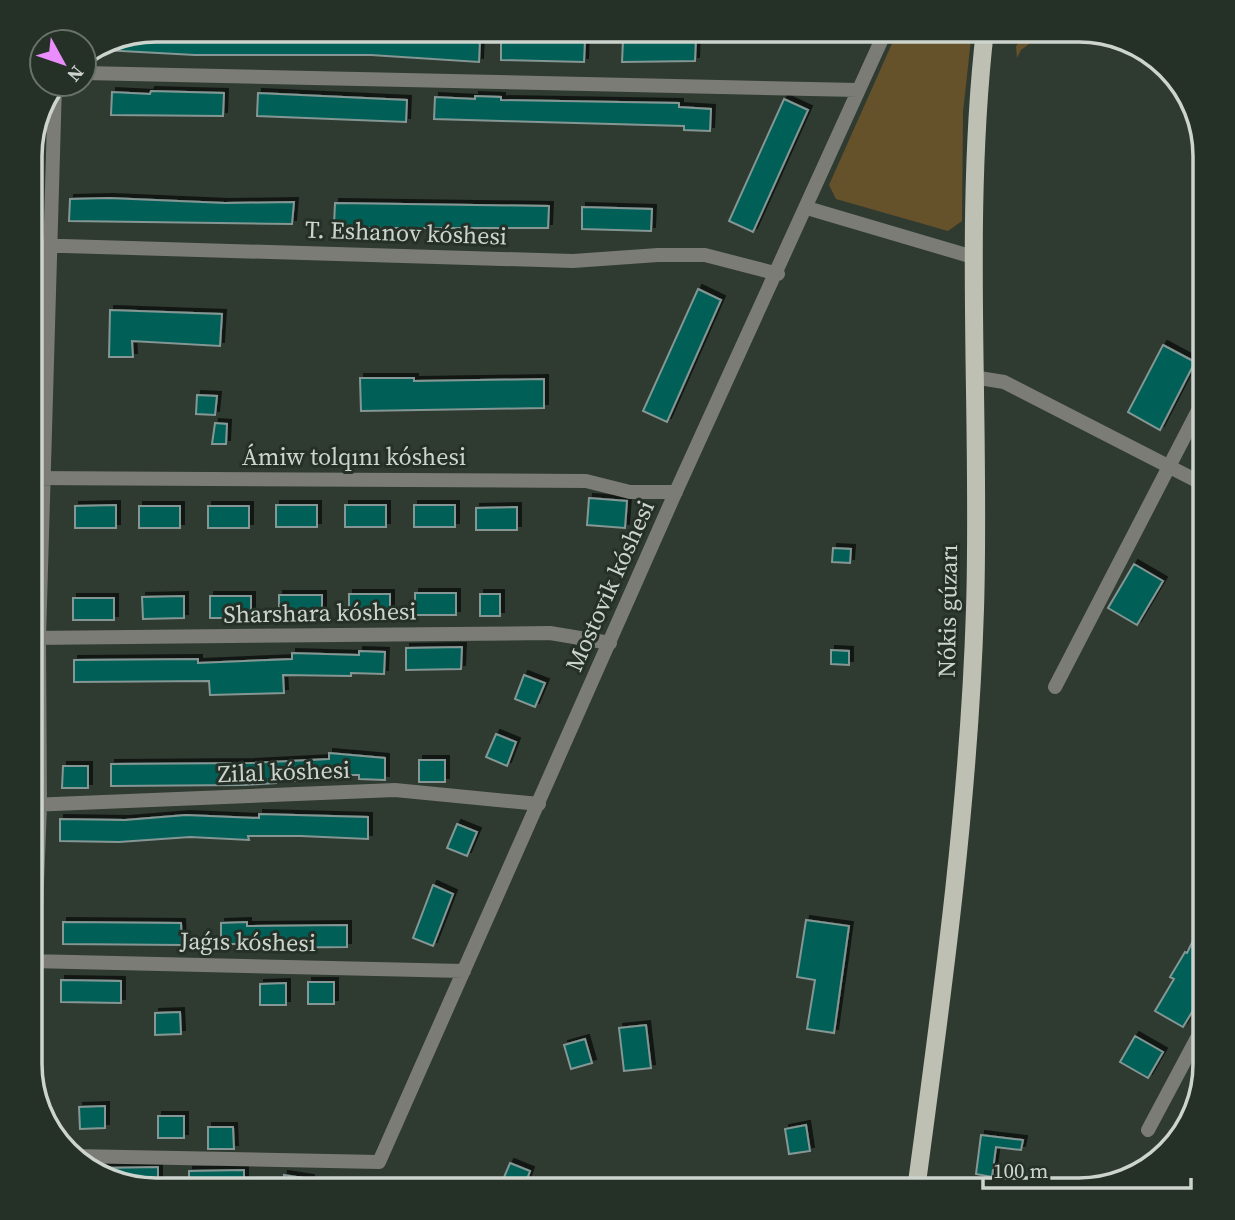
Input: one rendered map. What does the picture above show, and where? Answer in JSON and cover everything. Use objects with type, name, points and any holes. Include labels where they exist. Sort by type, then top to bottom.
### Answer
[{"type":"main road","name":"Nókis gúzarı","points":[[917,1178],[960,852],[975,606],[973,257],[984,42]]},
{"type":"street","name":"Mostovik kóshesi","points":[[88,1156],[379,1162],[676,492],[778,274],[880,42]]},
{"type":"street","points":[[98,73],[858,89]]},
{"type":"street","points":[[42,379],[54,104]]},
{"type":"street","points":[[807,208],[973,257]]},
{"type":"street","name":"T. Eshanov kóshesi","points":[[42,246],[573,261],[658,255],[705,255],[778,274]]},
{"type":"street","points":[[973,377],[1004,382],[1193,479]]},
{"type":"street","points":[[1055,687],[1193,421]]},
{"type":"street","name":"Ámiw tolqını kóshesi","points":[[42,478],[586,481],[631,492],[676,492]]},
{"type":"street","name":"Sharshara kóshesi","points":[[42,638],[550,633],[610,643]]},
{"type":"street","name":"Zilal kóshesi","points":[[42,805],[395,790],[538,804]]},
{"type":"street","name":"Jaǵıs kóshesi","points":[[42,961],[464,971]]},
{"type":"street","points":[[1148,1130],[1193,1046]]},
{"type":"shaded area","points":[[893,42],[971,42],[963,112],[962,221],[948,231],[836,199],[829,185]]},
{"type":"shaded area","points":[[1020,42],[1032,42],[1021,50],[1017,58],[1016,46]]},
{"type":"building","points":[[156,42],[480,42],[479,62],[371,55],[195,55],[113,51]]},
{"type":"building","points":[[501,42],[585,42],[584,62],[501,60]]},
{"type":"building","points":[[623,42],[696,42],[695,61],[622,62]]},
{"type":"building","points":[[151,91],[224,93],[223,116],[111,115],[112,92],[150,94]]},
{"type":"building","points":[[258,93],[407,100],[406,122],[257,116]]},
{"type":"building","points":[[475,96],[501,97],[501,100],[679,103],[679,107],[711,109],[710,131],[684,130],[684,126],[434,119],[435,97],[475,99]]},
{"type":"building","points":[[784,99],[808,110],[753,232],[729,221]]},
{"type":"building","points":[[70,199],[225,203],[294,202],[292,224],[69,221]]},
{"type":"building","points":[[335,203],[549,206],[548,228],[363,228],[334,225]]},
{"type":"building","points":[[582,207],[652,209],[651,231],[582,229]]},
{"type":"building","points":[[698,289],[721,300],[667,422],[643,411]]},
{"type":"building","points":[[110,310],[222,314],[220,346],[132,341],[133,357],[109,357]]},
{"type":"building","points":[[1163,345],[1193,361],[1193,366],[1160,430],[1128,412]]},
{"type":"building","points":[[360,378],[414,378],[414,381],[544,379],[544,408],[361,411]]},
{"type":"building","points":[[197,395],[217,396],[215,415],[196,414]]},
{"type":"building","points":[[215,423],[227,424],[226,444],[212,444]]},
{"type":"building","points":[[589,498],[627,501],[625,528],[587,525]]},
{"type":"building","points":[[116,505],[116,528],[75,528],[75,506]]},
{"type":"building","points":[[276,505],[317,505],[317,527],[276,527]]},
{"type":"building","points":[[345,505],[386,505],[386,527],[345,527]]},
{"type":"building","points":[[414,505],[455,505],[455,527],[414,527]]},
{"type":"building","points":[[139,506],[180,506],[180,528],[139,528]]},
{"type":"building","points":[[208,506],[249,506],[249,528],[208,528]]},
{"type":"building","points":[[517,507],[517,530],[476,530],[476,508]]},
{"type":"building","points":[[833,548],[851,549],[850,563],[832,562]]},
{"type":"building","points":[[1134,564],[1163,581],[1137,625],[1108,608]]},
{"type":"building","points":[[415,593],[456,593],[456,615],[415,615]]},
{"type":"building","points":[[349,594],[390,594],[390,616],[349,616]]},
{"type":"building","points":[[480,594],[500,594],[500,616],[480,616]]},
{"type":"building","points":[[279,595],[322,595],[322,617],[302,618],[302,623],[279,623]]},
{"type":"building","points":[[184,596],[184,618],[143,619],[142,597]]},
{"type":"building","points":[[210,596],[251,596],[251,618],[210,618]]},
{"type":"building","points":[[73,598],[114,598],[114,620],[73,620]]},
{"type":"building","points":[[462,647],[461,669],[406,670],[406,648]]},
{"type":"building","points":[[831,650],[849,651],[849,665],[831,664]]},
{"type":"building","points":[[359,651],[385,652],[384,674],[283,675],[284,693],[210,695],[209,681],[74,682],[74,660],[198,659],[198,663],[292,659],[292,653],[359,655]]},
{"type":"building","points":[[524,675],[545,683],[535,707],[515,699]]},
{"type":"building","points":[[496,734],[516,742],[507,766],[486,757]]},
{"type":"building","points":[[329,753],[385,758],[385,780],[359,779],[359,775],[315,775],[315,781],[276,780],[276,783],[244,785],[111,786],[111,764],[250,763],[329,759]]},
{"type":"building","points":[[419,760],[445,760],[445,782],[419,782]]},
{"type":"building","points":[[63,766],[88,766],[88,788],[62,788]]},
{"type":"building","points":[[259,814],[368,817],[368,839],[248,836],[249,840],[190,837],[119,842],[60,841],[60,819],[125,820],[186,815],[259,818]]},
{"type":"building","points":[[457,824],[477,832],[467,856],[447,848]]},
{"type":"building","points":[[433,885],[453,894],[433,946],[413,938]]},
{"type":"building","points":[[806,920],[849,926],[834,1033],[807,1029],[815,980],[797,977]]},
{"type":"building","points":[[63,922],[181,923],[182,945],[63,944]]},
{"type":"building","points":[[247,922],[247,926],[347,925],[347,947],[253,948],[253,944],[221,944],[221,923]]},
{"type":"building","points":[[1193,941],[1193,1010],[1183,1027],[1155,1011],[1174,979],[1170,977],[1185,952],[1187,953]]},
{"type":"building","points":[[61,980],[121,981],[121,1003],[61,1002]]},
{"type":"building","points":[[308,982],[334,982],[334,1004],[308,1004]]},
{"type":"building","points":[[286,983],[286,1005],[260,1005],[260,984]]},
{"type":"building","points":[[180,1012],[181,1034],[155,1035],[155,1013]]},
{"type":"building","points":[[646,1025],[651,1068],[624,1071],[619,1028]]},
{"type":"building","points":[[1135,1036],[1163,1052],[1148,1078],[1120,1062]]},
{"type":"building","points":[[585,1039],[592,1063],[571,1069],[564,1045]]},
{"type":"building","points":[[105,1106],[105,1128],[80,1129],[79,1107]]},
{"type":"building","points":[[158,1116],[184,1116],[184,1138],[158,1138]]},
{"type":"building","points":[[806,1125],[810,1151],[789,1154],[785,1129]]},
{"type":"building","points":[[208,1127],[233,1127],[234,1149],[208,1149]]},
{"type":"building","points":[[981,1135],[1023,1140],[1021,1150],[996,1147],[992,1177],[976,1174]]},
{"type":"building","points":[[510,1163],[530,1171],[527,1178],[504,1178]]},
{"type":"building","points":[[158,1167],[158,1178],[133,1176],[109,1168]]},
{"type":"building","points":[[244,1170],[244,1178],[189,1178],[189,1171]]}]
